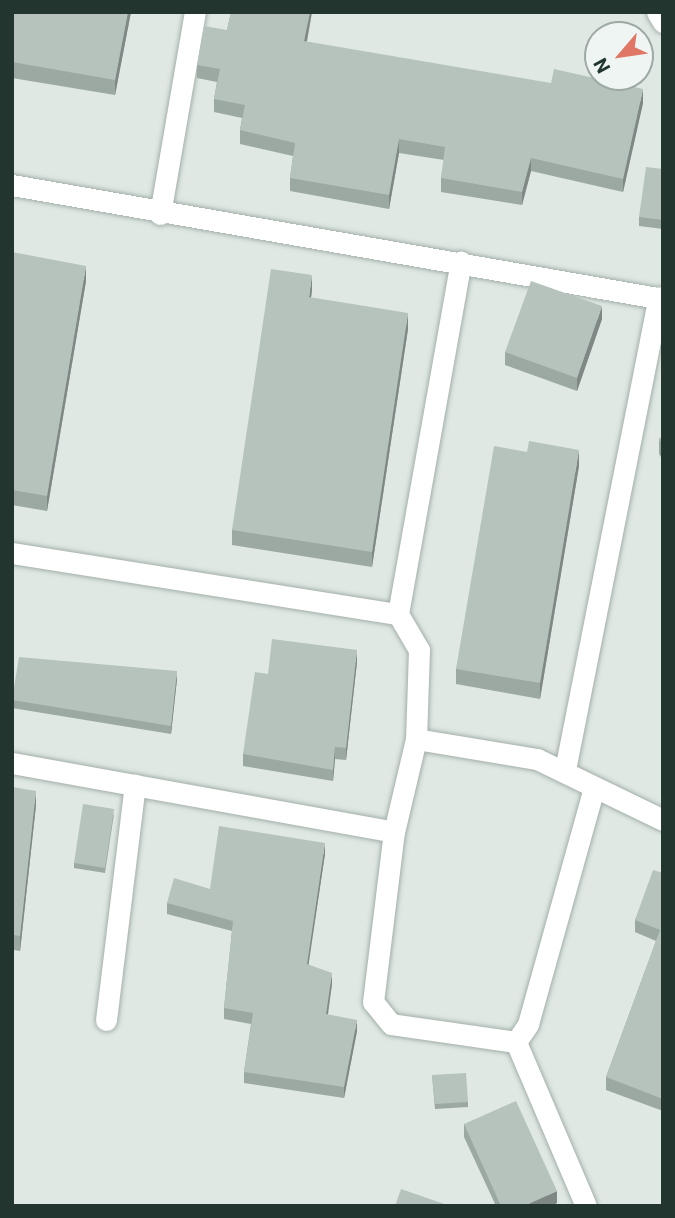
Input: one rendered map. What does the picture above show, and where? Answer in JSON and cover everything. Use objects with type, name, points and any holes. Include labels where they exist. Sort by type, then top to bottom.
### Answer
[{"type":"street","points":[[160,214],[195,12]]},
{"type":"street","points":[[657,12],[663,22]]},
{"type":"street","points":[[12,185],[160,214],[461,262],[661,298],[565,771]]},
{"type":"street","points":[[461,262],[398,614],[419,650],[416,739],[394,832],[373,1002],[391,1024],[516,1042]]},
{"type":"street","points":[[12,553],[398,614]]},
{"type":"street","points":[[416,739],[537,759],[663,820]]},
{"type":"street","points":[[12,763],[394,832]]},
{"type":"street","points":[[106,1020],[135,785]]},
{"type":"street","points":[[516,1042],[528,1024],[594,787]]},
{"type":"street","points":[[516,1042],[586,1206]]},
{"type":"building","points":[[12,12],[128,12],[115,80],[12,62]]},
{"type":"building","points":[[231,12],[310,12],[304,41],[551,83],[554,69],[584,76],[584,91],[643,91],[623,179],[531,158],[522,192],[441,178],[445,147],[399,139],[389,195],[290,178],[295,143],[240,130],[245,105],[214,99],[220,69],[197,65],[204,26],[227,30]]},
{"type":"building","points":[[646,167],[663,169],[663,220],[639,217]]},
{"type":"building","points":[[12,252],[86,266],[47,496],[12,490]]},
{"type":"building","points":[[271,269],[312,275],[309,297],[408,313],[372,552],[232,530]]},
{"type":"building","points":[[531,281],[602,306],[577,378],[505,352]]},
{"type":"building","points":[[529,441],[579,450],[540,683],[456,669],[494,446],[527,452]]},
{"type":"building","points":[[272,639],[357,650],[346,748],[335,747],[333,770],[243,754],[255,672],[268,674]]},
{"type":"building","points":[[19,657],[177,671],[171,726],[12,700]]},
{"type":"building","points":[[12,787],[36,791],[20,936],[14,935],[12,946]]},
{"type":"building","points":[[83,804],[114,809],[105,868],[74,863]]},
{"type":"building","points":[[219,826],[325,843],[307,964],[332,973],[326,1014],[357,1020],[344,1087],[244,1072],[253,1013],[224,1008],[233,921],[167,903],[174,878],[210,889]]},
{"type":"building","points":[[653,870],[663,873],[663,1099],[606,1077],[660,930],[635,920]]},
{"type":"building","points":[[466,1073],[468,1102],[435,1104],[432,1075]]},
{"type":"building","points":[[516,1101],[557,1191],[524,1206],[501,1206],[464,1124]]},
{"type":"building","points":[[401,1189],[450,1206],[395,1206]]}]
